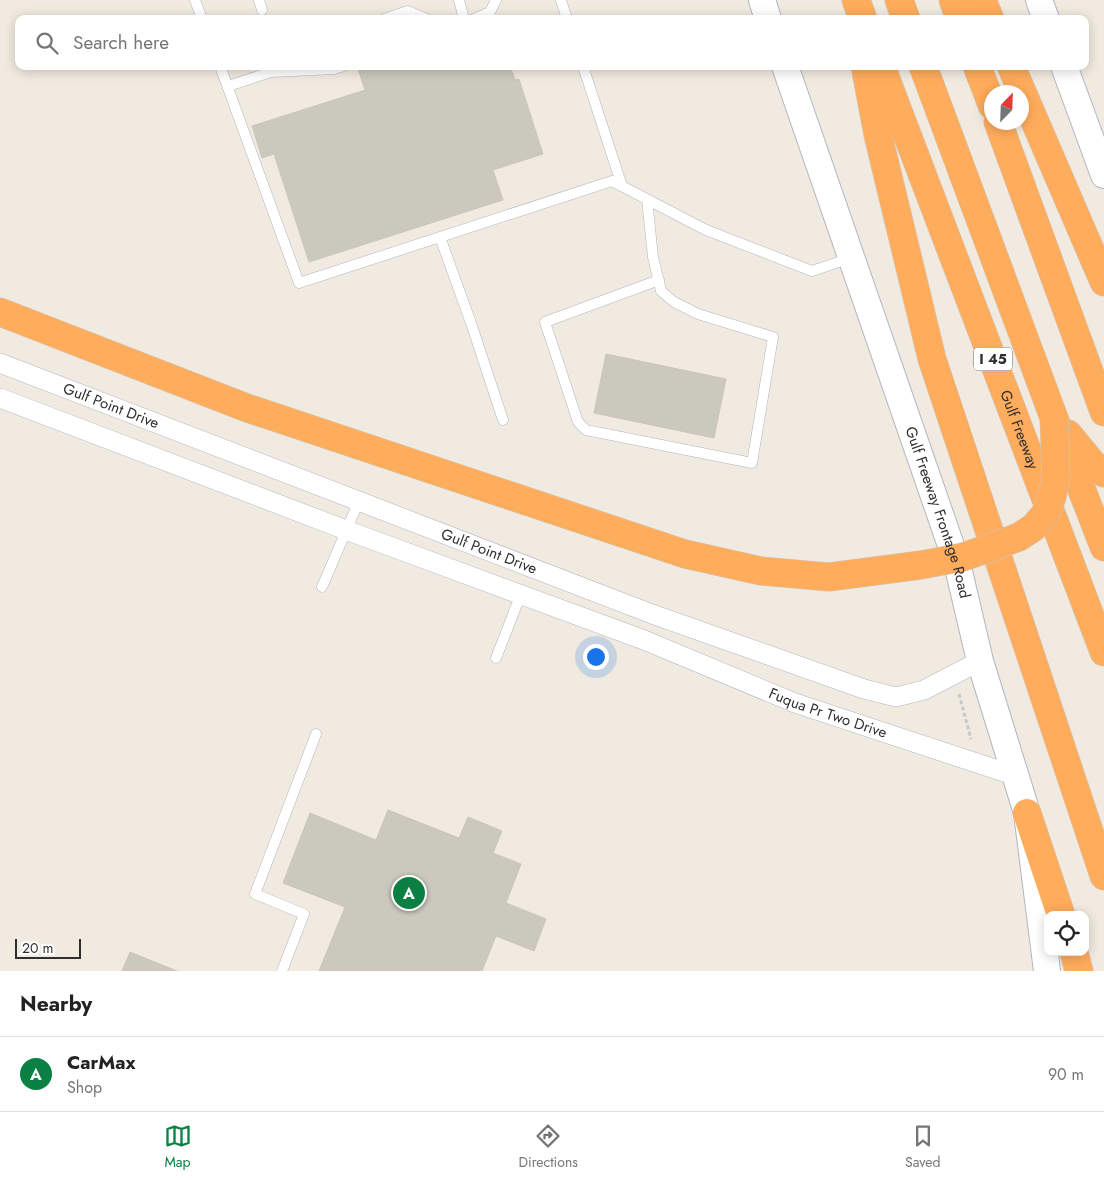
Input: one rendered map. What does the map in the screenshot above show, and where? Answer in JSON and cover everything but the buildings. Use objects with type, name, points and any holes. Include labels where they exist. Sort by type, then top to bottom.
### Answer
[{"type":"highway","points":[[852,0],[855,15]]},
{"type":"highway","points":[[856,0],[862,15]]},
{"type":"highway","points":[[899,0],[905,15]]},
{"type":"highway","points":[[953,0],[959,15]]},
{"type":"highway","points":[[982,0],[988,15]]},
{"type":"highway","points":[[866,70],[878,135],[932,359],[1104,876]]},
{"type":"highway","name":"Gulf Freeway","points":[[883,70],[1104,652]]},
{"type":"highway","name":"I 45","points":[[924,70],[1104,547]]},
{"type":"highway","points":[[979,70],[985,85]]},
{"type":"highway","points":[[1013,70],[1104,282]]},
{"type":"highway","points":[[1001,130],[1104,412]]},
{"type":"highway","points":[[0,312],[247,408],[685,554],[761,571],[829,577],[921,565],[963,557],[1019,536],[1034,527],[1045,514],[1052,497],[1056,477],[1054,418]]},
{"type":"highway","points":[[1054,418],[1092,463],[1104,474]]},
{"type":"highway","points":[[1026,813],[1061,911]]},
{"type":"highway","points":[[1075,956],[1079,971]]},
{"type":"main road","points":[[762,0],[767,15]]},
{"type":"main road","points":[[1039,0],[1045,15]]},
{"type":"main road","name":"Gulf Freeway Frontage Road","points":[[786,70],[957,563],[980,661],[1026,813],[1047,971]]},
{"type":"main road","points":[[1065,70],[1104,174]]},
{"type":"street","name":"Gulf Point Drive","points":[[0,363],[652,614],[864,689],[896,697],[924,690],[980,661]]},
{"type":"street","name":"Gulf Point Drive","points":[[0,398],[346,530],[643,639]]},
{"type":"street","points":[[643,639],[652,614]]},
{"type":"street","name":"Fuqua Pr Two Drive","points":[[643,639],[795,703],[1016,776]]},
{"type":"lane","points":[[195,0],[201,15]]},
{"type":"lane","points":[[459,0],[463,15]]},
{"type":"lane","points":[[483,15],[490,12],[496,0]]},
{"type":"lane","points":[[561,0],[566,15]]},
{"type":"lane","points":[[396,15],[408,11],[418,15]]},
{"type":"lane","points":[[222,70],[299,283],[612,181],[706,230],[812,271],[851,258]]},
{"type":"lane","points":[[228,86],[274,70]]},
{"type":"lane","points":[[271,72],[313,70]]},
{"type":"lane","points":[[583,70],[622,186]]},
{"type":"lane","points":[[647,199],[653,257],[661,291],[674,302],[698,314],[773,337],[752,463],[586,430],[578,422],[545,322],[658,280]]},
{"type":"lane","points":[[440,237],[503,420]]},
{"type":"lane","points":[[322,587],[359,501]]},
{"type":"lane","points":[[496,658],[521,594]]},
{"type":"lane","points":[[282,971],[304,914],[255,894],[316,734]]},
{"type":"path","points":[[957,686],[971,739]]},
{"type":"place","name":"CarMax","points":[[409,893]]}]
